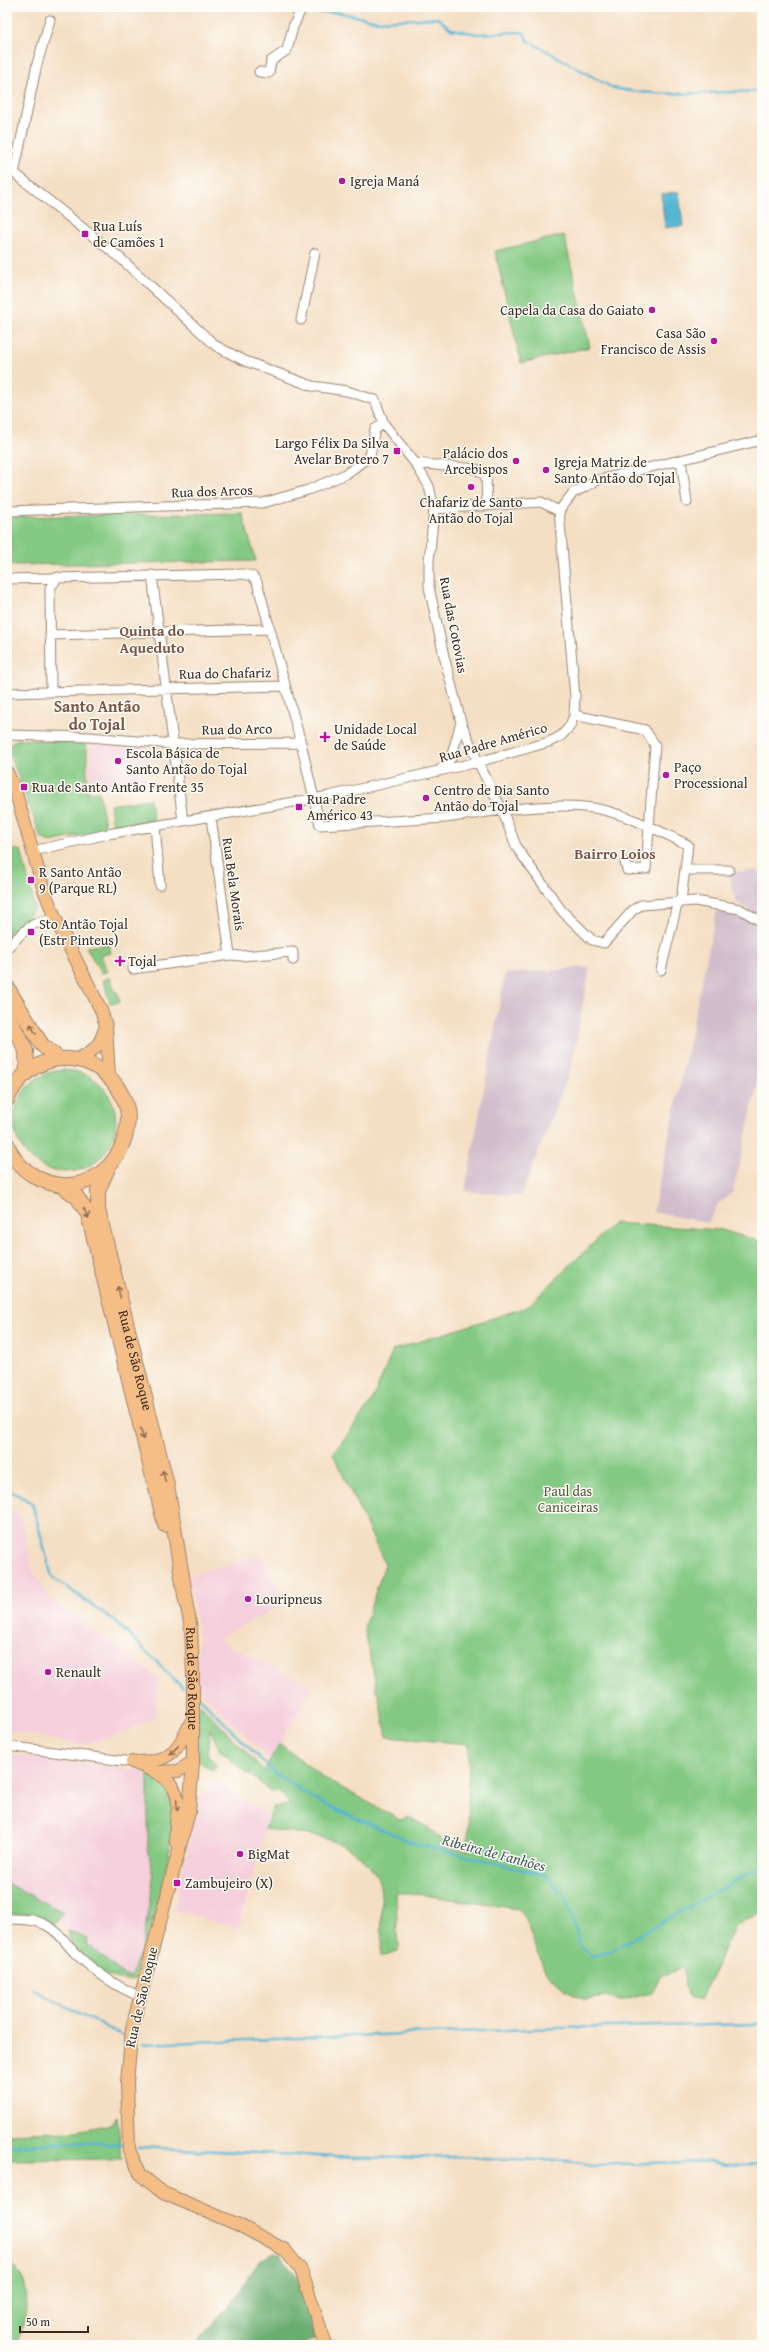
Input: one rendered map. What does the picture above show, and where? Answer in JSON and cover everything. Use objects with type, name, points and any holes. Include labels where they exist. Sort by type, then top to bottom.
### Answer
[{"type":"highway","points":[[7,986],[42,1045],[58,1058]]},
{"type":"highway","points":[[7,1014],[26,1051],[27,1071]]},
{"type":"highway","points":[[7,1100],[12,1088],[27,1071],[42,1063],[58,1058],[78,1060],[95,1066],[110,1076],[123,1095],[128,1114],[127,1134],[120,1153],[108,1168],[94,1178],[83,1182],[61,1185],[40,1180],[12,1159],[7,1144]]},
{"type":"highway","name":"Rua de São Roque","points":[[108,1168],[98,1191],[98,1210],[167,1485],[186,1601]]},
{"type":"highway","name":"Rua de São Roque","points":[[61,1185],[77,1197],[88,1214],[154,1484],[186,1601]]},
{"type":"main road","points":[[7,772],[15,790],[44,890],[56,920],[98,1003],[106,1026],[110,1076]]},
{"type":"main road","points":[[78,1060],[91,1052],[101,1042],[106,1026]]},
{"type":"main road","name":"Rua de São Roque","points":[[186,1601],[191,1630],[193,1762],[189,1812],[139,1996],[132,2028],[126,2082],[129,2150],[136,2166],[149,2183],[163,2193],[239,2225],[285,2250],[301,2270],[326,2345]]},
{"type":"main road","points":[[132,1762],[154,1762],[175,1751],[184,1737],[192,1717]]},
{"type":"main road","points":[[132,1762],[159,1772],[178,1771],[193,1762]]},
{"type":"main road","points":[[159,1772],[174,1788],[178,1804],[175,1837],[177,1853]]},
{"type":"street","points":[[259,72],[269,73],[271,61],[287,50],[293,27],[301,10]]},
{"type":"street","points":[[11,170],[36,64],[50,20]]},
{"type":"street","name":"Rua das Cotovias","points":[[11,170],[120,258],[216,346],[244,361],[312,386],[347,391],[375,400],[384,424],[415,463],[429,486],[434,509],[433,532],[429,561],[429,587],[461,722],[478,762],[502,810],[517,848],[562,911],[592,940],[604,942],[633,910],[641,905],[680,901]]},
{"type":"street","points":[[301,320],[315,253]]},
{"type":"street","name":"Rua dos Arcos","points":[[7,511],[263,503],[308,490],[346,474],[370,456],[375,429],[384,424]]},
{"type":"street","points":[[434,509],[541,502],[558,511],[573,493],[585,485],[762,440]]},
{"type":"street","points":[[681,460],[687,502]]},
{"type":"street","points":[[415,463],[476,469],[486,476],[488,506]]},
{"type":"street","name":"Rua Padre Américo","points":[[33,851],[155,826],[315,799],[478,762],[550,742],[561,736],[570,726],[574,715],[574,697],[558,511]]},
{"type":"street","points":[[7,578],[221,573],[252,576],[257,582],[268,629],[301,743],[320,825],[445,818],[542,806],[602,810],[650,826],[688,845],[680,901],[661,970]]},
{"type":"street","points":[[152,575],[183,821]]},
{"type":"street","points":[[51,692],[50,588],[58,577]]},
{"type":"street","points":[[50,635],[268,629]]},
{"type":"street","name":"Rua do Chafariz","points":[[7,693],[284,686]]},
{"type":"street","points":[[574,715],[645,730],[655,745],[646,869],[627,870],[626,862]]},
{"type":"street","name":"Rua das Cotovias","points":[[438,772],[447,764],[456,748],[461,722]]},
{"type":"street","name":"Rua do Arco","points":[[7,734],[89,737],[174,744],[301,743]]},
{"type":"street","points":[[456,748],[466,765]]},
{"type":"street","name":"Rua Bela Morais","points":[[211,817],[230,955]]},
{"type":"street","points":[[155,826],[160,884]]},
{"type":"street","points":[[685,870],[729,870]]},
{"type":"street","points":[[680,901],[740,909],[762,922]]},
{"type":"street","points":[[7,948],[35,923],[42,919],[56,920]]},
{"type":"street","points":[[133,969],[230,955],[293,952],[293,960]]},
{"type":"street","points":[[7,1746],[132,1762]]},
{"type":"street","points":[[7,1919],[28,1920],[46,1925],[62,1936],[83,1960],[110,1981],[139,1996]]},
{"type":"shaded area","name":"Escola Básica de Santo Antão do Tojal","points":[[92,743],[148,747],[146,782],[110,788],[88,786]]},
{"type":"shaded area","points":[[756,870],[762,873],[762,917],[736,902],[729,873]]},
{"type":"shaded area","points":[[717,909],[740,914],[762,927],[762,1064],[733,1192],[718,1204],[708,1223],[653,1212]]},
{"type":"shaded area","points":[[590,967],[571,1068],[521,1196],[465,1191],[505,974]]},
{"type":"shaded area","points":[[7,1508],[20,1513],[33,1571],[49,1598],[159,1678],[155,1718],[121,1734],[81,1745],[7,1730]]},
{"type":"shaded area","points":[[262,1555],[284,1604],[217,1639],[312,1687],[271,1761],[198,1688],[198,1629],[188,1576]]},
{"type":"shaded area","points":[[7,1754],[148,1772],[148,1846],[153,1878],[144,1938],[132,1976],[125,1976],[87,1944],[88,1938],[68,1931],[69,1927],[59,1922],[55,1925],[34,1913],[7,1914]]},
{"type":"shaded area","points":[[215,1781],[269,1815],[239,1928],[174,1910],[199,1799]]},
{"type":"green space","points":[[564,235],[590,347],[521,363],[495,251]]},
{"type":"green space","points":[[242,513],[256,561],[7,565],[7,517]]},
{"type":"green space","points":[[19,739],[84,743],[87,748],[87,792],[99,792],[106,830],[50,842],[41,838],[8,749],[12,742]]},
{"type":"green space","points":[[150,799],[153,820],[113,826],[110,805]]},
{"type":"green space","points":[[7,850],[21,850],[35,908],[7,937]]},
{"type":"green space","points":[[109,944],[111,953],[101,955],[107,972],[101,973],[86,947]]},
{"type":"green space","points":[[110,978],[116,993],[118,993],[120,1002],[110,1003],[103,980]]},
{"type":"green space","points":[[65,1070],[84,1074],[101,1085],[112,1102],[116,1121],[112,1140],[101,1157],[84,1168],[65,1172],[46,1168],[29,1157],[18,1140],[14,1121],[18,1102],[29,1085],[46,1074]]},
{"type":"green space","name":"Paul das Caniceiras","points":[[614,1223],[722,1230],[762,1242],[762,1911],[735,1926],[700,2000],[689,2000],[682,1968],[668,1974],[661,1974],[653,1992],[621,2001],[606,1997],[585,2000],[566,1991],[545,1971],[523,1914],[519,1909],[410,1893],[396,1893],[398,1951],[381,1956],[382,1905],[380,1886],[377,1875],[369,1866],[348,1848],[335,1842],[308,1835],[265,1829],[273,1807],[290,1805],[279,1791],[272,1792],[220,1751],[210,1729],[207,1754],[217,1766],[213,1771],[199,1762],[198,1706],[201,1705],[264,1771],[280,1744],[324,1778],[400,1820],[408,1817],[426,1826],[440,1838],[449,1849],[468,1850],[469,1744],[387,1737],[364,1627],[385,1564],[333,1454],[372,1401],[393,1350],[527,1307]]},
{"type":"green space","points":[[148,1772],[155,1776],[167,1788],[171,1795],[174,1810],[172,1832],[162,1885],[137,1978],[128,1980],[118,1979],[95,1967],[85,1958],[70,1940],[68,1931],[88,1938],[87,1944],[125,1976],[132,1976],[144,1938],[153,1878],[148,1846]]},
{"type":"green space","points":[[7,1883],[63,1912],[55,1925],[34,1913],[7,1914]]},
{"type":"green space","points":[[117,2116],[122,2159],[7,2160],[7,2134],[76,2131],[112,2124]]},
{"type":"green space","points":[[273,2253],[280,2254],[297,2276],[305,2295],[316,2339],[300,2345],[194,2345],[237,2296],[258,2262]]},
{"type":"green space","points":[[7,2259],[16,2269],[26,2289],[26,2310],[18,2345],[7,2345]]},
{"type":"water","points":[[679,192],[683,226],[665,228],[661,194]]},
{"type":"waterway","points":[[303,10],[311,13],[337,12],[378,21],[438,18],[451,29],[478,34],[524,33],[527,40],[613,88],[669,94],[762,91]]},
{"type":"waterway","name":"Ribeira de Fanhões","points":[[7,1489],[32,1503],[52,1577],[116,1622],[183,1688]]},
{"type":"waterway","name":"Ribeira de Fanhões","points":[[199,1697],[274,1773],[319,1802],[416,1844],[546,1875],[566,1898],[581,1946],[592,1956],[609,1952],[762,1866]]},
{"type":"waterway","points":[[32,1989],[122,2035]]},
{"type":"waterway","points":[[143,2044],[558,2028],[762,2024]]},
{"type":"waterway","points":[[7,2146],[77,2142],[122,2144]]},
{"type":"waterway","points":[[138,2147],[356,2158],[457,2157],[568,2161],[592,2165],[709,2161],[725,2165],[762,2164]]},
{"type":"place","name":"Igreja Maná","points":[[342,181]]},
{"type":"place","name":"Rua Luís de Camões 1","points":[[85,234]]},
{"type":"place","name":"Capela da Casa do Gaiato","points":[[652,310]]},
{"type":"place","name":"Casa São Francisco de Assis","points":[[714,341]]},
{"type":"place","name":"Largo Félix Da Silva Avelar Brotero 7","points":[[397,451]]},
{"type":"place","name":"Palácio dos Arcebispos","points":[[516,461]]},
{"type":"place","name":"Igreja Matriz de Santo Antão do Tojal","points":[[546,470]]},
{"type":"place","name":"Chafariz de Santo Antão do Tojal","points":[[471,487]]},
{"type":"place","name":"Unidade Local de Saúde","points":[[325,737]]},
{"type":"place","name":"Escola Básica de Santo Antão do Tojal","points":[[118,761]]},
{"type":"place","name":"Paço Processional","points":[[666,775]]},
{"type":"place","name":"Rua de Santo Antão Frente 35","points":[[24,787]]},
{"type":"place","name":"Centro de Dia Santo Antão do Tojal","points":[[426,798]]},
{"type":"place","name":"Rua Padre Américo 43","points":[[299,807]]},
{"type":"place","name":"R Santo Antão 9 (Parque RL)","points":[[31,880]]},
{"type":"place","name":"Sto Antão Tojal (Estr Pinteus)","points":[[31,932]]},
{"type":"place","name":"Tojal","points":[[120,961]]},
{"type":"place","name":"Louripneus","points":[[248,1599]]},
{"type":"place","name":"Renault","points":[[48,1672]]},
{"type":"place","name":"BigMat","points":[[240,1854]]},
{"type":"place","name":"Zambujeiro (X)","points":[[177,1883]]},
{"type":"district","name":"Quinta do Aqueduto","points":[[152,640]]},
{"type":"district","name":"Santo Antão do Tojal","points":[[97,715]]},
{"type":"district","name":"Bairro Loios","points":[[615,854]]}]
